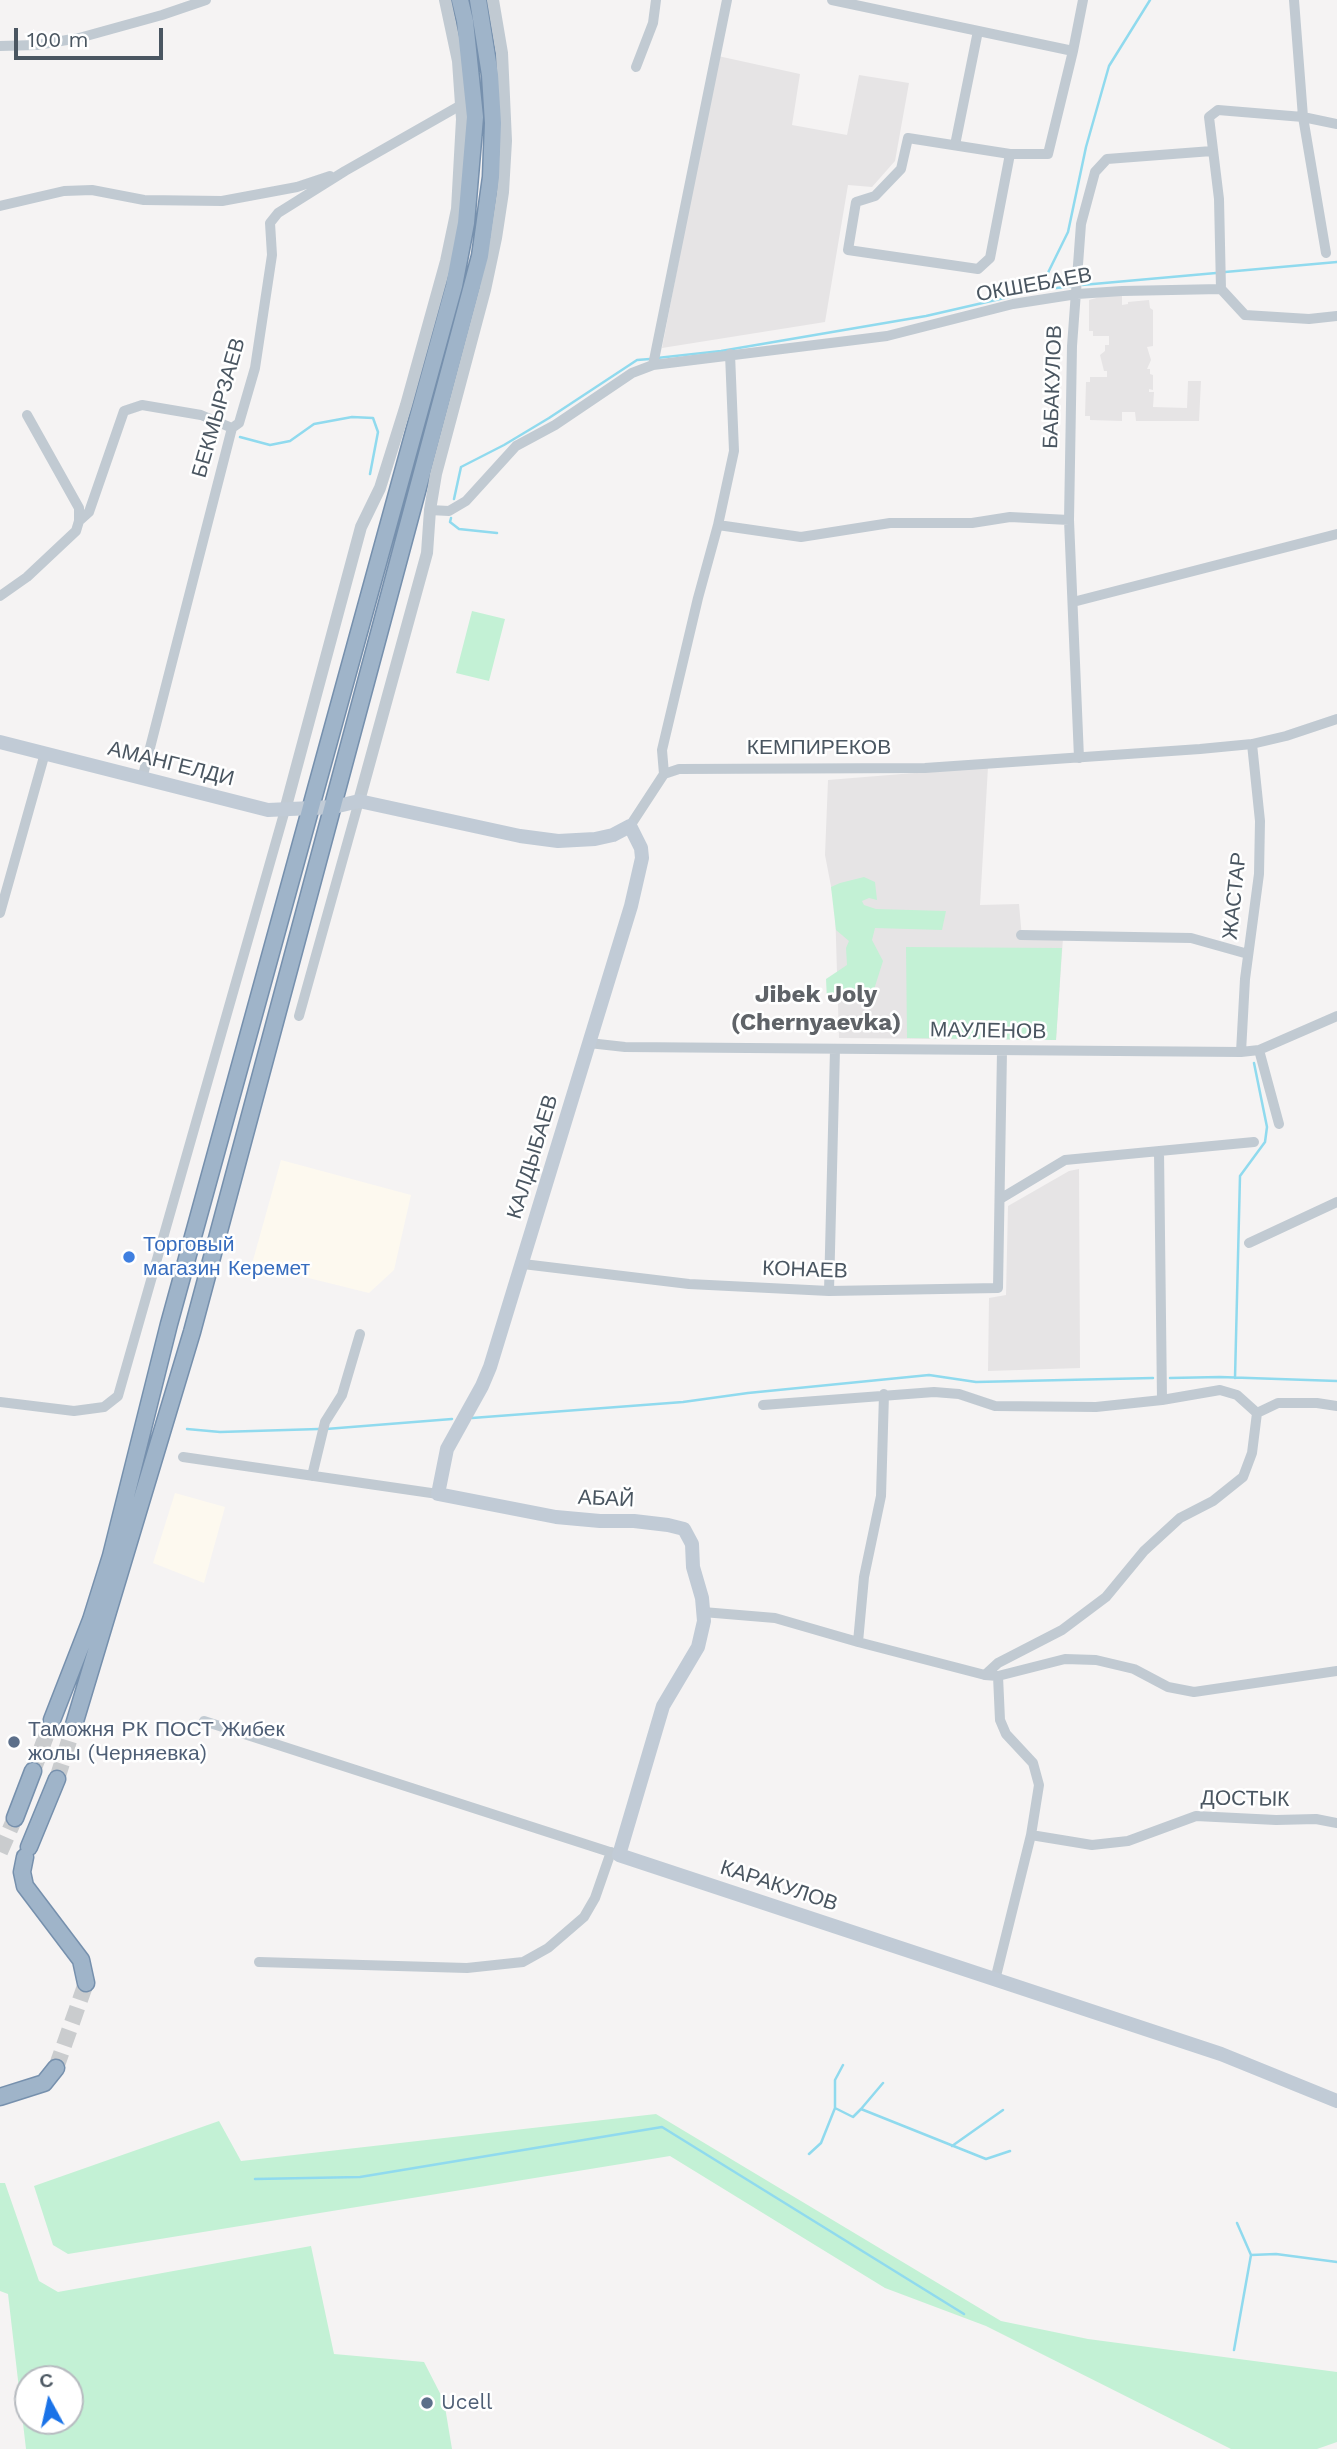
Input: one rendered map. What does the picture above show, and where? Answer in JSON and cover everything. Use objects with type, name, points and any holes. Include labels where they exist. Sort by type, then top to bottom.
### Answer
[{"type":"highway","points":[[73,1728],[110,1608],[169,1324],[454,286],[466,223],[475,117],[465,21],[460,0]]},
{"type":"highway","points":[[52,1720],[91,1620],[111,1556],[192,1332],[480,256],[491,177],[493,123],[490,75],[478,0]]},
{"type":"highway","points":[[169,1324],[192,1332]]},
{"type":"highway","points":[[15,1818],[33,1771]]},
{"type":"highway","points":[[57,1779],[27,1852],[22,1872],[25,1886],[81,1959],[86,1983]]},
{"type":"highway","points":[[0,2097],[30,2089],[44,2082],[55,2068]]},
{"type":"main road","name":"АМАНГЕЛДИ","points":[[0,742],[268,810],[334,807]]},
{"type":"main road","points":[[334,807],[359,801],[520,836],[558,841],[595,839],[613,835],[631,826]]},
{"type":"main road","name":"КАЛДЫБАЕВ","points":[[438,1494],[447,1449],[486,1377],[523,1264],[631,906],[640,868],[641,848],[631,826]]},
{"type":"main road","name":"АБАЙ","points":[[438,1494],[556,1517],[634,1521],[684,1529],[692,1544],[693,1567],[702,1598],[704,1621],[698,1647],[663,1706],[615,1853]]},
{"type":"main road","name":"КАРАКУЛОВ","points":[[615,1853],[1222,2054],[1337,2101]]},
{"type":"street","points":[[0,46],[37,46],[79,38],[206,0]]},
{"type":"street","points":[[0,1402],[74,1411],[104,1407],[118,1396],[285,810],[361,527],[384,477],[446,261],[457,209],[461,105],[458,61],[445,0]]},
{"type":"street","points":[[299,1016],[427,553],[436,474],[485,289],[503,192],[506,141],[502,53],[493,0]]},
{"type":"street","points":[[636,67],[653,23],[656,0]]},
{"type":"street","points":[[653,365],[727,0]]},
{"type":"street","points":[[832,0],[1073,51]]},
{"type":"street","points":[[1010,154],[990,258],[978,269],[848,250],[856,202],[875,196],[901,169],[908,138],[1010,154],[1048,154],[1083,0]]},
{"type":"street","points":[[1293,0],[1303,117],[1326,253]]},
{"type":"street","points":[[955,145],[978,31]]},
{"type":"street","name":"БЕКМЫРЗАЕВ","points":[[142,779],[232,428],[239,423],[255,368],[272,255],[270,223],[278,213],[345,171],[461,105]]},
{"type":"street","points":[[1337,124],[1303,117],[1218,110],[1209,117],[1219,199],[1221,289],[1245,315],[1308,318],[1337,316]]},
{"type":"street","name":"БАБАКУЛОВ","points":[[1079,758],[1069,520],[1072,346],[1081,225],[1095,172],[1107,159],[1212,151]]},
{"type":"street","points":[[0,206],[64,191],[92,190],[144,200],[222,201],[297,187],[345,171]]},
{"type":"street","name":"ОКШЕБАЕВ","points":[[430,510],[449,511],[466,501],[516,446],[555,425],[632,373],[653,365],[887,336],[1013,304],[1077,294],[1221,289]]},
{"type":"street","points":[[631,826],[664,774],[662,750],[734,451],[730,354]]},
{"type":"street","points":[[79,521],[89,512],[124,411],[142,405],[201,415],[232,428]]},
{"type":"street","points":[[0,596],[27,577],[66,541],[76,531],[79,521],[79,508],[27,415]]},
{"type":"street","points":[[718,525],[801,537],[890,523],[972,523],[1010,517],[1069,520]]},
{"type":"street","points":[[1073,602],[1337,534]]},
{"type":"street","name":"КЕМПИРЕКОВ","points":[[664,774],[680,769],[925,768],[1252,744],[1337,719]]},
{"type":"street","name":"ЖАСТАР","points":[[1241,1052],[1248,954],[1259,874],[1260,821],[1252,744]]},
{"type":"street","points":[[0,913],[45,753]]},
{"type":"street","points":[[1021,935],[1191,938],[1248,954]]},
{"type":"street","name":"МАУЛЕНОВ","points":[[589,1043],[625,1047],[1241,1052],[1259,1050],[1337,1016]]},
{"type":"street","points":[[829,1291],[835,1049]]},
{"type":"street","points":[[1259,1050],[1279,1124]]},
{"type":"street","name":"КОНАЕВ","points":[[523,1264],[689,1284],[829,1291],[998,1288],[1002,1051]]},
{"type":"street","points":[[1000,1199],[1065,1160],[1254,1142]]},
{"type":"street","points":[[1159,1151],[1162,1400]]},
{"type":"street","points":[[1249,1243],[1337,1202]]},
{"type":"street","points":[[313,1476],[325,1422],[342,1395],[360,1334]]},
{"type":"street","points":[[763,1405],[934,1391],[959,1394],[995,1406],[1096,1407],[1220,1390],[1237,1395],[1257,1413]]},
{"type":"street","points":[[858,1642],[864,1577],[881,1496],[884,1394]]},
{"type":"street","points":[[1257,1413],[1278,1403],[1337,1406]]},
{"type":"street","points":[[985,1675],[998,1663],[1062,1630],[1106,1597],[1144,1551],[1180,1518],[1213,1501],[1243,1477],[1252,1453],[1257,1413]]},
{"type":"street","name":"АБАЙ","points":[[183,1457],[438,1494]]},
{"type":"street","points":[[703,1612],[775,1618],[985,1675],[998,1676],[1065,1659],[1096,1660],[1133,1669],[1168,1686],[1194,1692],[1337,1671]]},
{"type":"street","points":[[995,1980],[1031,1835],[1039,1785],[1033,1763],[1006,1734],[1000,1720],[998,1676]]},
{"type":"street","name":"КАРАКУЛОВ","points":[[204,1721],[615,1853]]},
{"type":"street","name":"ДОСТЫК","points":[[1031,1835],[1091,1846],[1128,1841],[1196,1816],[1315,1819],[1337,1823]]},
{"type":"street","points":[[259,1962],[467,1968],[523,1962],[548,1948],[584,1917],[615,1853]]},
{"type":"shaded area","points":[[718,56],[800,74],[792,125],[847,135],[859,75],[909,83],[895,161],[872,187],[848,185],[825,322],[662,348]]},
{"type":"shaded area","points":[[1122,291],[1122,305],[1149,300],[1153,310],[1153,346],[1147,347],[1151,360],[1147,369],[1150,369],[1150,374],[1153,375],[1153,390],[1149,389],[1149,392],[1154,392],[1153,407],[1187,408],[1188,381],[1201,381],[1199,421],[1136,421],[1135,412],[1122,412],[1122,421],[1090,420],[1090,416],[1085,416],[1086,382],[1090,382],[1090,377],[1107,377],[1100,355],[1105,351],[1105,345],[1109,345],[1109,336],[1093,336],[1093,331],[1089,331],[1089,300]]},
{"type":"shaded area","points":[[988,767],[980,905],[1019,904],[1022,938],[1063,938],[1056,1040],[839,1038],[835,907],[825,855],[828,780]]},
{"type":"shaded area","points":[[281,1160],[411,1195],[394,1270],[369,1293],[252,1264]]},
{"type":"shaded area","points":[[1079,1169],[1080,1368],[988,1371],[989,1298],[1006,1295],[1008,1206],[1069,1171]]},
{"type":"shaded area","points":[[175,1493],[225,1507],[204,1583],[153,1563]]},
{"type":"green space","points":[[472,611],[505,619],[489,681],[456,673]]},
{"type":"green space","points":[[864,877],[875,882],[877,900],[869,898],[862,901],[864,905],[876,909],[946,911],[942,930],[875,928],[872,940],[883,961],[871,999],[827,1000],[826,979],[847,965],[846,948],[849,941],[836,930],[831,887]]},
{"type":"green space","points":[[906,947],[1062,948],[1056,1040],[907,1038]]},
{"type":"green space","points":[[656,2114],[1001,2321],[1088,2339],[1337,2372],[1337,2442],[1317,2449],[1231,2449],[986,2326],[885,2288],[670,2156],[68,2254],[53,2245],[34,2186],[219,2121],[241,2161]]},
{"type":"green space","points":[[0,2183],[5,2183],[39,2281],[58,2292],[311,2246],[334,2354],[424,2362],[444,2401],[452,2449],[26,2449],[24,2435],[84,2435],[84,2365],[16,2365],[8,2294],[0,2291]]},
{"type":"waterway","points":[[1040,289],[1068,232],[1086,147],[1109,66],[1150,0]]},
{"type":"waterway","points":[[1225,272],[1337,262]]},
{"type":"waterway","points":[[1082,285],[1216,273]]},
{"type":"waterway","points":[[657,358],[721,351],[926,316],[1039,290],[1074,286]]},
{"type":"waterway","points":[[454,499],[461,467],[549,418],[637,360],[650,359]]},
{"type":"waterway","points":[[240,437],[270,445],[290,441],[314,424],[352,417],[373,418],[378,432],[370,474]]},
{"type":"waterway","points":[[451,518],[450,522],[459,529],[497,533]]},
{"type":"waterway","points":[[1235,1378],[1240,1176],[1265,1142],[1267,1127],[1254,1063]]},
{"type":"waterway","points":[[472,1418],[683,1402],[929,1375],[976,1382],[1153,1378]]},
{"type":"waterway","points":[[1170,1378],[1337,1381]]},
{"type":"waterway","points":[[326,1429],[452,1419]]},
{"type":"waterway","points":[[187,1429],[220,1432],[319,1429]]},
{"type":"waterway","points":[[835,2108],[835,2080],[843,2065]]},
{"type":"waterway","points":[[861,2109],[883,2083]]},
{"type":"waterway","points":[[809,2154],[821,2143],[835,2108],[853,2117],[861,2109],[986,2159],[1010,2151]]},
{"type":"waterway","points":[[952,2146],[1003,2110]]},
{"type":"waterway","points":[[255,2179],[360,2177],[662,2127],[964,2314]]},
{"type":"waterway","points":[[1237,2223],[1251,2255]]},
{"type":"waterway","points":[[1234,2350],[1251,2255],[1276,2254],[1337,2262]]},
{"type":"tunnel","points":[[33,1771],[52,1720]]},
{"type":"tunnel","points":[[57,1779],[73,1728]]},
{"type":"tunnel","points":[[0,1852],[15,1818]]},
{"type":"tunnel","points":[[56,2068],[86,1983]]},
{"type":"place","name":"Торговый магазин Керемет","points":[[129,1257]]},
{"type":"place","name":"Таможня РК ПОСТ Жибек жолы (Черняевка)","points":[[14,1742]]},
{"type":"place","name":"Ucell","points":[[427,2403]]},
{"type":"district","name":"Jibek Joly (Chernyaevka)","points":[[816,1009]]}]
